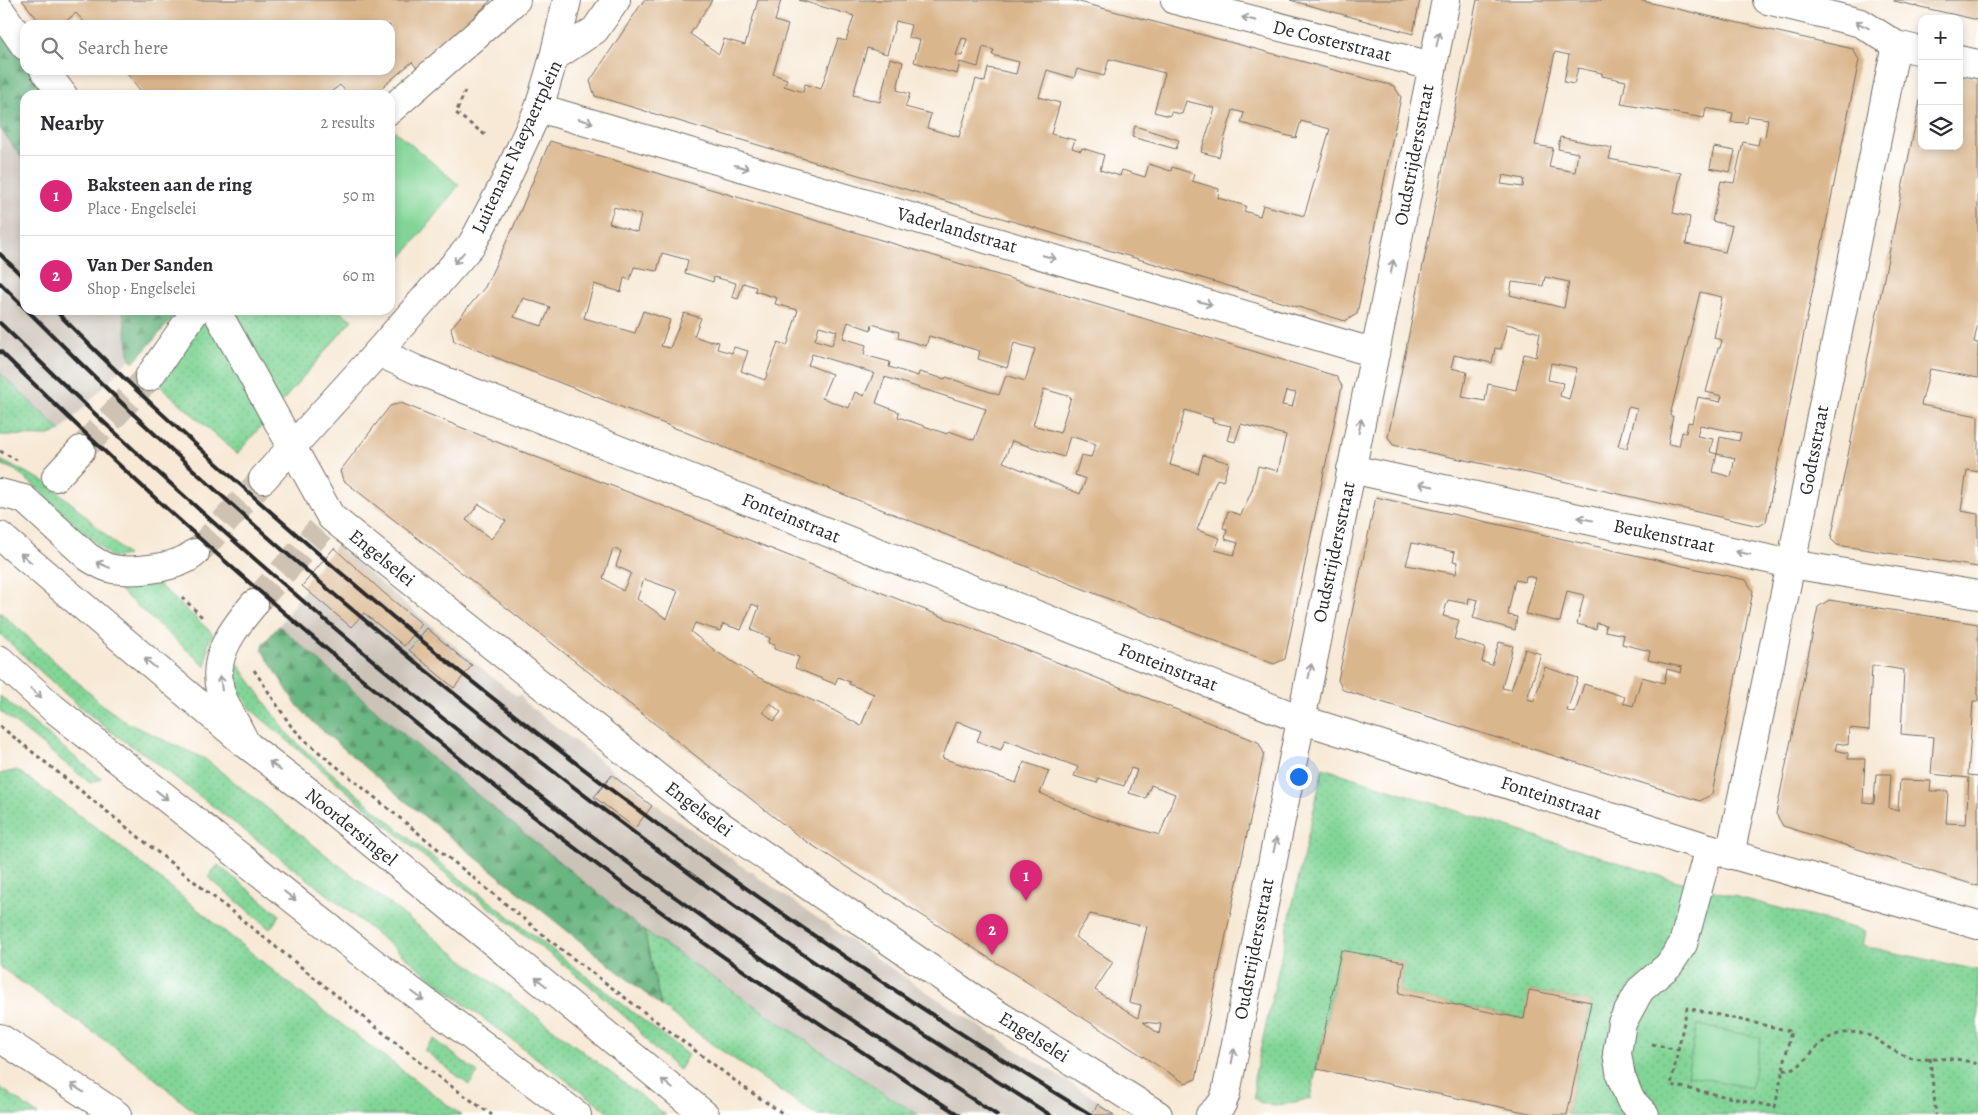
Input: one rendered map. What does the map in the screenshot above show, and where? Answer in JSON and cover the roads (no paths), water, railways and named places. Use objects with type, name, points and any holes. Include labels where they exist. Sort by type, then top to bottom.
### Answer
[{"type":"main road","points":[[395,106],[516,0]]},
{"type":"main road","points":[[554,57],[567,0]]},
{"type":"main road","name":"Luitenant Naeyaertplein","points":[[262,478],[378,352],[472,244],[489,214],[539,108],[554,57],[595,30],[616,0]]},
{"type":"main road","name":"De Costerstraat","points":[[1175,0],[1432,66]]},
{"type":"main road","name":"Oudstrijdersstraat","points":[[1216,1109],[1226,1093],[1446,0]]},
{"type":"main road","points":[[1767,0],[1861,23],[1896,45],[1918,50]]},
{"type":"main road","points":[[0,10],[20,39]]},
{"type":"main road","name":"Godtsstraat","points":[[1645,1115],[1630,1099],[1621,1077],[1618,1053],[1622,1024],[1640,990],[1669,965],[1683,944],[1720,852],[1791,564],[1896,45]]},
{"type":"main road","points":[[1963,61],[1978,64]]},
{"type":"main road","points":[[48,75],[59,90]]},
{"type":"main road","name":"Vaderlandstraat","points":[[539,108],[1374,352]]},
{"type":"main road","points":[[149,377],[192,315]]},
{"type":"main road","name":"Engelselei","points":[[219,315],[291,446],[325,523],[702,813],[989,1009],[1158,1115]]},
{"type":"main road","name":"Fonteinstraat","points":[[378,352],[418,370],[1300,719],[1720,852],[1978,925]]},
{"type":"main road","points":[[56,477],[81,450]]},
{"type":"main road","name":"Beukenstraat","points":[[1351,469],[1791,564],[1978,595]]},
{"type":"main road","points":[[0,493],[24,499],[99,564],[112,569],[151,569],[180,561],[195,553]]},
{"type":"main road","name":"Noordersingel","points":[[0,536],[246,744],[314,796],[705,1115]]},
{"type":"main road","points":[[246,744],[223,697],[220,678],[220,657],[226,640],[254,604]]},
{"type":"main road","points":[[0,660],[53,708],[375,964],[577,1115]]},
{"type":"main road","points":[[0,1038],[118,1115]]},
{"type":"tunnel","points":[[81,450],[149,377]]},
{"type":"tunnel","points":[[195,553],[263,479]]},
{"type":"tunnel","points":[[254,604],[320,530]]},
{"type":"railway","points":[[0,254],[20,274]]},
{"type":"railway","points":[[0,283],[20,303]]},
{"type":"railway","points":[[32,315],[117,399],[210,486],[402,652],[501,731],[602,809],[808,958],[1050,1115]]},
{"type":"railway","points":[[60,315],[134,388],[272,513],[368,596],[566,756],[771,906],[876,978],[983,1048],[1091,1115]]},
{"type":"railway","points":[[0,323],[129,446],[261,565],[396,680],[535,792],[647,877],[762,959],[997,1115]]},
{"type":"railway","points":[[0,351],[224,561],[459,758],[704,943],[830,1031],[959,1115]]},
{"type":"place","name":"Baksteen aan de ring","points":[[1026,901]]},
{"type":"place","name":"Van Der Sanden","points":[[992,955]]}]
